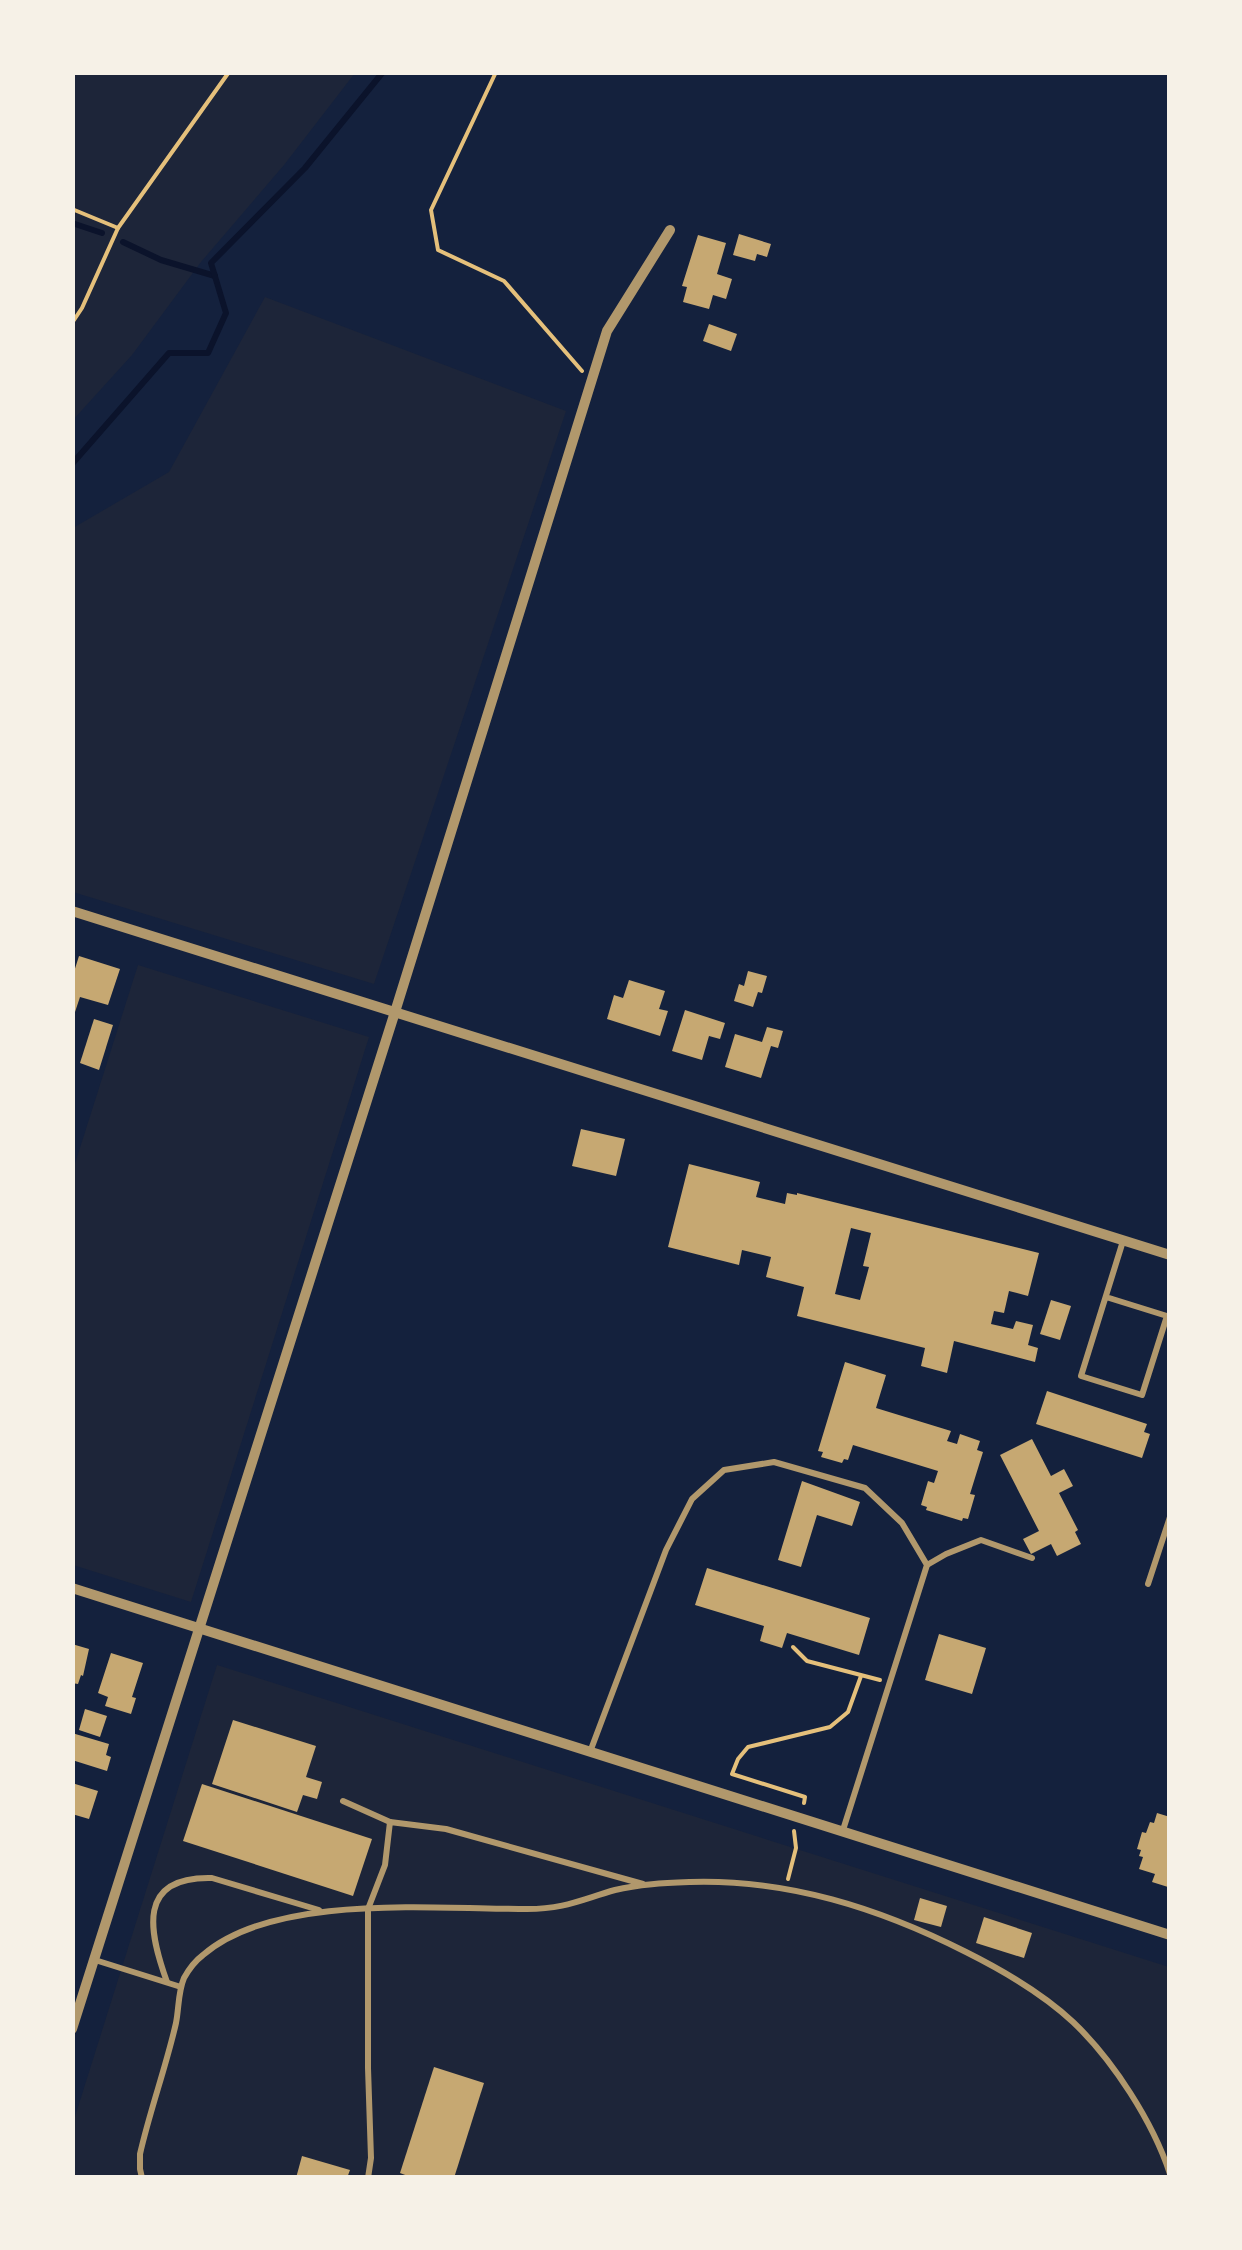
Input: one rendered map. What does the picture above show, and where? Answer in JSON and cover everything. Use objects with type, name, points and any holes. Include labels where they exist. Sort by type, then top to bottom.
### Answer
[{"type":"street","points":[[72,2029],[607,331],[670,230]]},
{"type":"street","points":[[72,911],[1170,1256]]},
{"type":"street","points":[[72,1588],[1170,1934]]},
{"type":"lane","points":[[1106,1297],[1167,1316],[1142,1395],[1080,1376],[1124,1241]]},
{"type":"lane","points":[[590,1752],[666,1550],[692,1499],[724,1470],[774,1462],[866,1488],[902,1523],[927,1565]]},
{"type":"lane","points":[[1148,1584],[1170,1517]]},
{"type":"lane","points":[[842,1832],[927,1565],[980,1540],[1032,1558]]},
{"type":"lane","points":[[343,1801],[390,1822],[446,1829],[644,1884]]},
{"type":"lane","points":[[368,2178],[368,1909],[385,1865],[390,1822]]},
{"type":"lane","points":[[167,1982],[154,1942],[152,1918],[160,1897],[176,1884],[212,1878],[322,1912]]},
{"type":"lane","points":[[142,2178],[140,2154],[176,2020],[181,1986],[194,1964],[228,1938],[266,1922],[322,1912],[554,1909],[644,1884],[694,1882],[785,1888],[839,1900],[885,1915],[995,1966],[1041,1995],[1074,2023],[1103,2056],[1151,2128],[1170,2174]]},
{"type":"lane","points":[[95,1960],[181,1986]]},
{"type":"path","points":[[72,323],[118,228],[229,72]]},
{"type":"path","points":[[496,72],[431,210],[438,250],[504,281],[591,382]]},
{"type":"path","points":[[72,209],[118,228]]},
{"type":"path","points":[[793,1647],[806,1662],[890,1682]]},
{"type":"path","points":[[804,1802],[806,1798],[732,1774],[738,1759],[748,1748],[830,1727],[848,1712],[861,1676]]},
{"type":"path","points":[[785,1888],[796,1848],[793,1834]]},
{"type":"shaded area","points":[[73,73],[355,73],[284,165],[201,262],[132,355],[73,420]]},
{"type":"shaded area","points":[[265,297],[566,411],[374,984],[73,892],[73,528],[169,472]]},
{"type":"shaded area","points":[[138,965],[369,1037],[191,1602],[73,1565],[73,1170]]},
{"type":"shaded area","points":[[217,1665],[1169,1967],[1169,2177],[73,2178],[73,2123]]},
{"type":"building","points":[[739,234],[771,244],[767,257],[757,254],[755,261],[733,255]]},
{"type":"building","points":[[698,235],[726,243],[717,274],[732,279],[726,299],[713,295],[709,309],[683,302],[687,287],[682,286]]},
{"type":"building","points":[[709,324],[737,334],[731,351],[703,341]]},
{"type":"building","points":[[79,956],[120,969],[108,1005],[80,997],[73,1018],[72,978]]},
{"type":"building","points":[[748,971],[767,976],[753,1007],[734,1001]]},
{"type":"building","points":[[629,980],[665,991],[659,1009],[668,1011],[660,1036],[607,1019],[614,995],[623,998]]},
{"type":"building","points":[[685,1010],[725,1023],[720,1039],[709,1036],[702,1060],[672,1051]]},
{"type":"building","points":[[94,1019],[113,1025],[99,1070],[80,1063]]},
{"type":"building","points":[[767,1027],[783,1031],[778,1048],[771,1046],[761,1078],[725,1067],[735,1034],[762,1042]]},
{"type":"building","points":[[581,1129],[625,1139],[616,1176],[572,1166]]},
{"type":"building","points":[[689,1164],[760,1182],[756,1197],[785,1204],[787,1193],[797,1193],[1039,1253],[1028,1296],[1009,1291],[1004,1313],[994,1311],[991,1324],[1013,1329],[1016,1321],[1033,1325],[1028,1345],[1038,1348],[1035,1362],[954,1341],[947,1373],[921,1366],[925,1348],[797,1316],[804,1287],[766,1277],[771,1257],[742,1250],[739,1265],[668,1247]],"holes":[[[851,1228],[871,1233],[863,1266],[869,1267],[860,1300],[835,1294]]]},
{"type":"building","points":[[1051,1300],[1071,1306],[1060,1340],[1040,1334]]},
{"type":"building","points":[[845,1362],[886,1375],[876,1408],[951,1431],[947,1441],[957,1444],[960,1434],[980,1441],[977,1450],[983,1452],[970,1494],[975,1495],[968,1519],[962,1521],[921,1505],[928,1481],[934,1483],[938,1471],[853,1445],[848,1460],[842,1463],[821,1457],[823,1452],[818,1451]]},
{"type":"building","points":[[1047,1391],[1147,1424],[1144,1432],[1150,1434],[1142,1458],[1036,1424]]},
{"type":"building","points":[[1032,1439],[1051,1476],[1064,1469],[1073,1486],[1059,1493],[1081,1544],[1057,1556],[1051,1544],[1031,1554],[1023,1539],[1039,1531],[1000,1455]]},
{"type":"building","points":[[802,1481],[860,1502],[852,1526],[817,1515],[801,1567],[778,1560]]},
{"type":"building","points":[[707,1568],[870,1618],[859,1655],[787,1633],[782,1648],[760,1641],[764,1626],[695,1605]]},
{"type":"building","points":[[939,1634],[986,1648],[972,1694],[925,1680]]},
{"type":"building","points":[[72,1644],[89,1649],[78,1684],[72,1683]]},
{"type":"building","points":[[111,1653],[143,1663],[131,1714],[105,1706],[108,1697],[98,1693]]},
{"type":"building","points":[[85,1709],[107,1716],[100,1737],[79,1730]]},
{"type":"building","points":[[233,1720],[316,1746],[306,1777],[322,1782],[317,1799],[303,1795],[297,1812],[212,1784]]},
{"type":"building","points":[[72,1733],[109,1744],[107,1771],[72,1760]]},
{"type":"building","points":[[72,1783],[98,1791],[89,1819],[72,1814]]},
{"type":"building","points":[[202,1784],[372,1839],[353,1896],[183,1841]]},
{"type":"building","points":[[1157,1813],[1170,1817],[1168,1887],[1152,1882],[1155,1874],[1139,1869],[1143,1857],[1137,1849],[1142,1832],[1146,1833],[1150,1822],[1154,1823]]},
{"type":"building","points":[[920,1898],[947,1906],[941,1927],[914,1920]]},
{"type":"building","points":[[984,1917],[1032,1933],[1024,1958],[976,1943]]},
{"type":"building","points":[[434,2067],[484,2083],[454,2178],[413,2178],[400,2173]]},
{"type":"building","points":[[302,2156],[350,2170],[347,2178],[296,2178]]},
{"type":"waterway","points":[[72,464],[169,353],[208,353],[226,313],[211,263],[305,168],[383,72]]},
{"type":"waterway","points":[[72,223],[102,233]]},
{"type":"waterway","points":[[123,242],[161,260],[215,276]]}]
